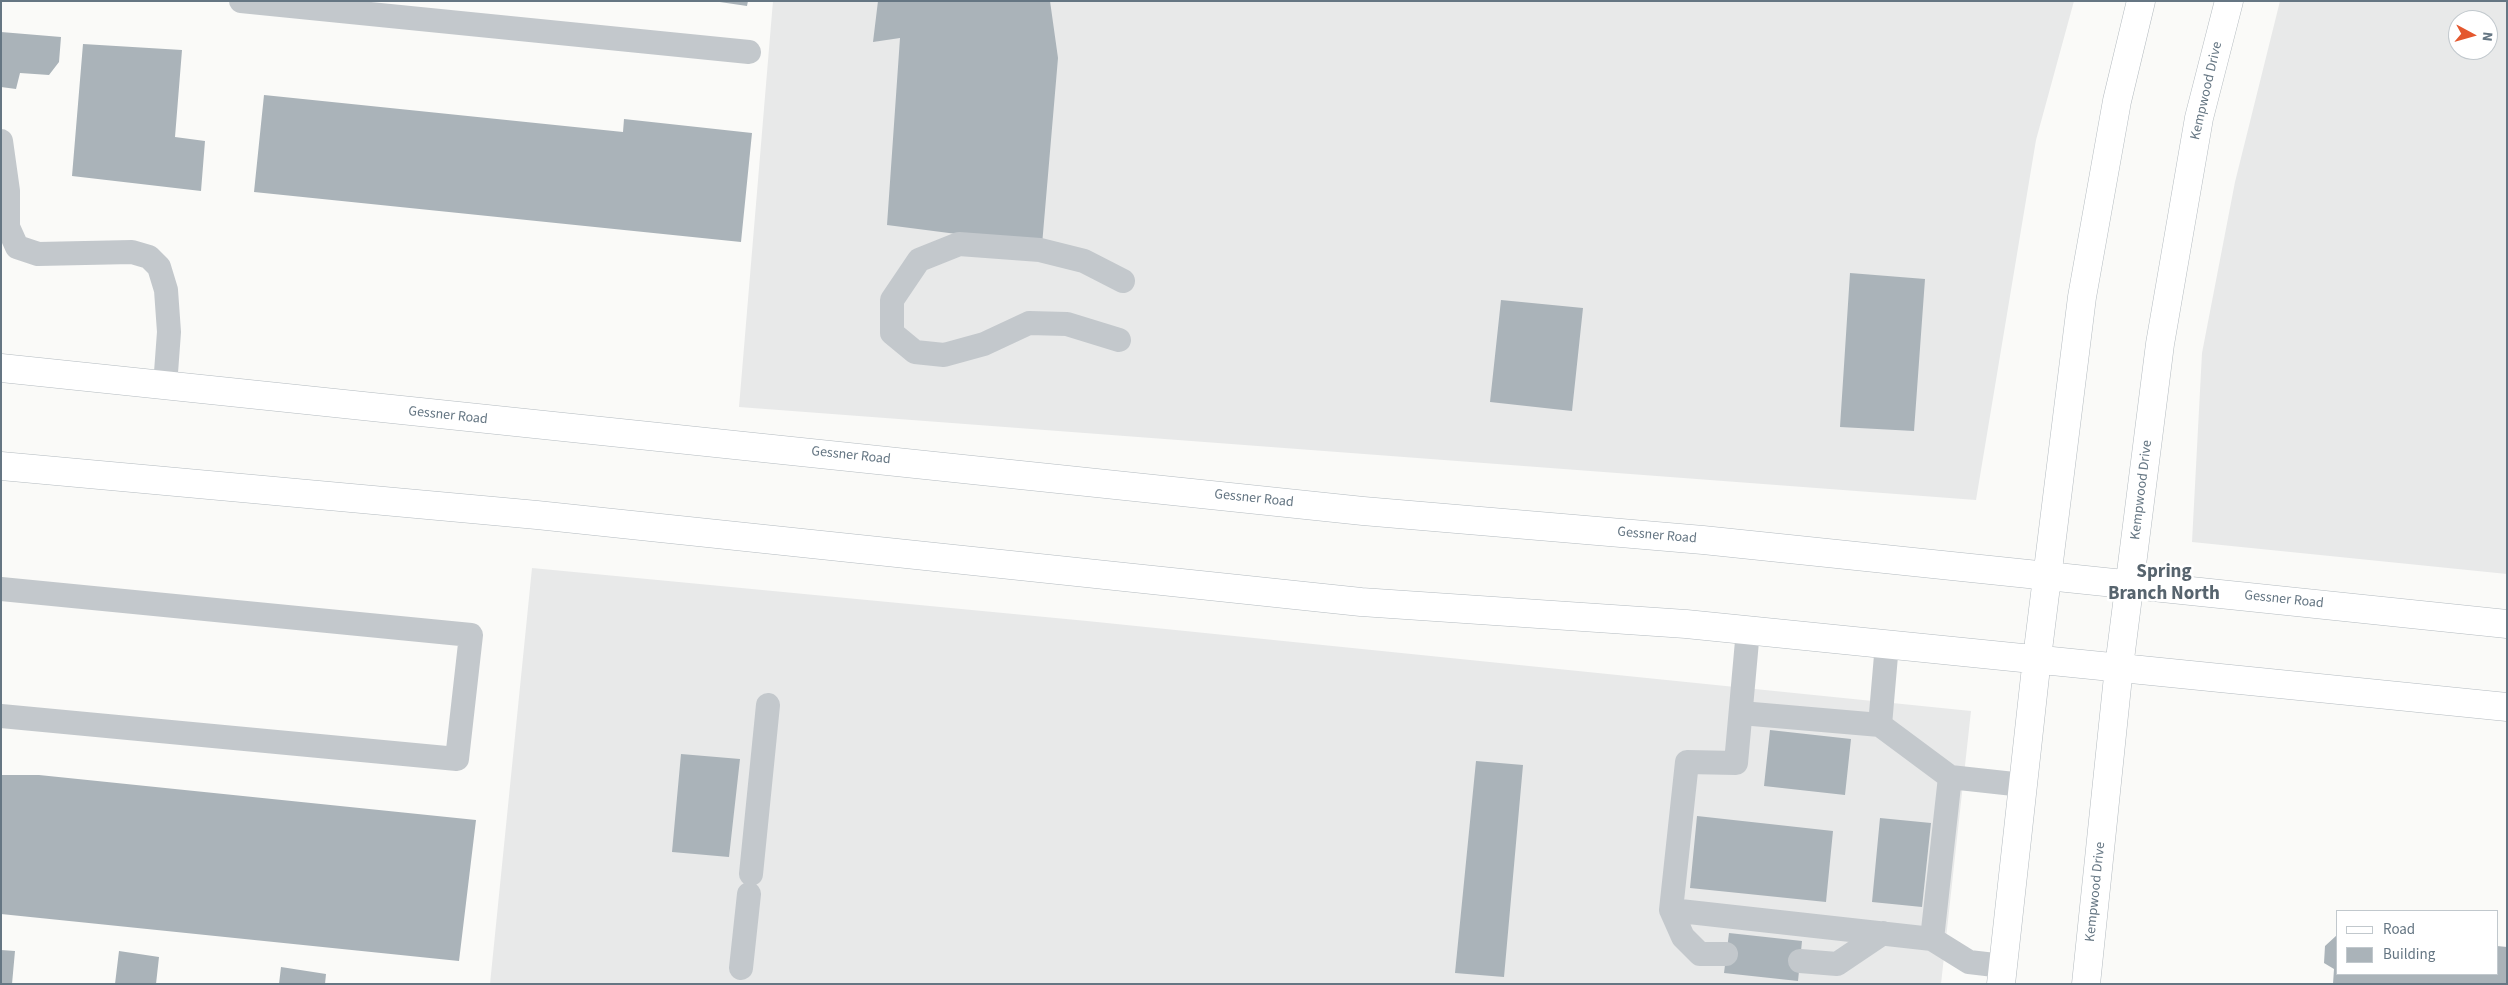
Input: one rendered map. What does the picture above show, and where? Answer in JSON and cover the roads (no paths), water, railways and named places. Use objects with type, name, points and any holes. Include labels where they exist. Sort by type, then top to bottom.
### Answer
[{"type":"main road","points":[[2002,975],[2037,658],[2082,297],[2117,100],[2141,1]]},
{"type":"main road","name":"Kempwood Drive","points":[[2086,984],[2120,667],[2162,334],[2199,118],[2229,1]]},
{"type":"main road","name":"Gessner Road","points":[[1,368],[1363,511],[1703,540],[2507,624]]},
{"type":"main road","points":[[1,466],[537,515],[1361,602],[1748,630],[2037,658],[2507,708]]},
{"type":"lane","points":[[241,1],[749,52]]},
{"type":"lane","points":[[1,141],[8,191],[8,227],[17,247],[38,254],[132,252],[148,257],[159,267],[166,290],[169,332],[165,386]]},
{"type":"lane","points":[[1119,340],[1067,324],[1030,323],[984,344],[944,355],[915,352],[892,333],[892,300],[918,260],[959,244],[1040,250],[1084,261],[1123,281]]},
{"type":"lane","points":[[1,589],[471,635],[457,758],[1,716]]},
{"type":"lane","points":[[1726,954],[1700,954],[1683,937],[1671,910],[1687,762],[1736,763],[1748,630]]},
{"type":"lane","points":[[1880,725],[1887,644]]},
{"type":"lane","points":[[742,968],[768,706]]},
{"type":"lane","points":[[1741,713],[1880,725],[1950,777],[2023,786]]},
{"type":"lane","points":[[1932,938],[1950,777]]},
{"type":"lane","points":[[1671,910],[1932,938],[1969,962],[2002,975]]},
{"type":"lane","points":[[1800,961],[1837,964],[1884,933]]},
{"type":"district","name":"Spring Branch North","points":[[2164,584]]}]
